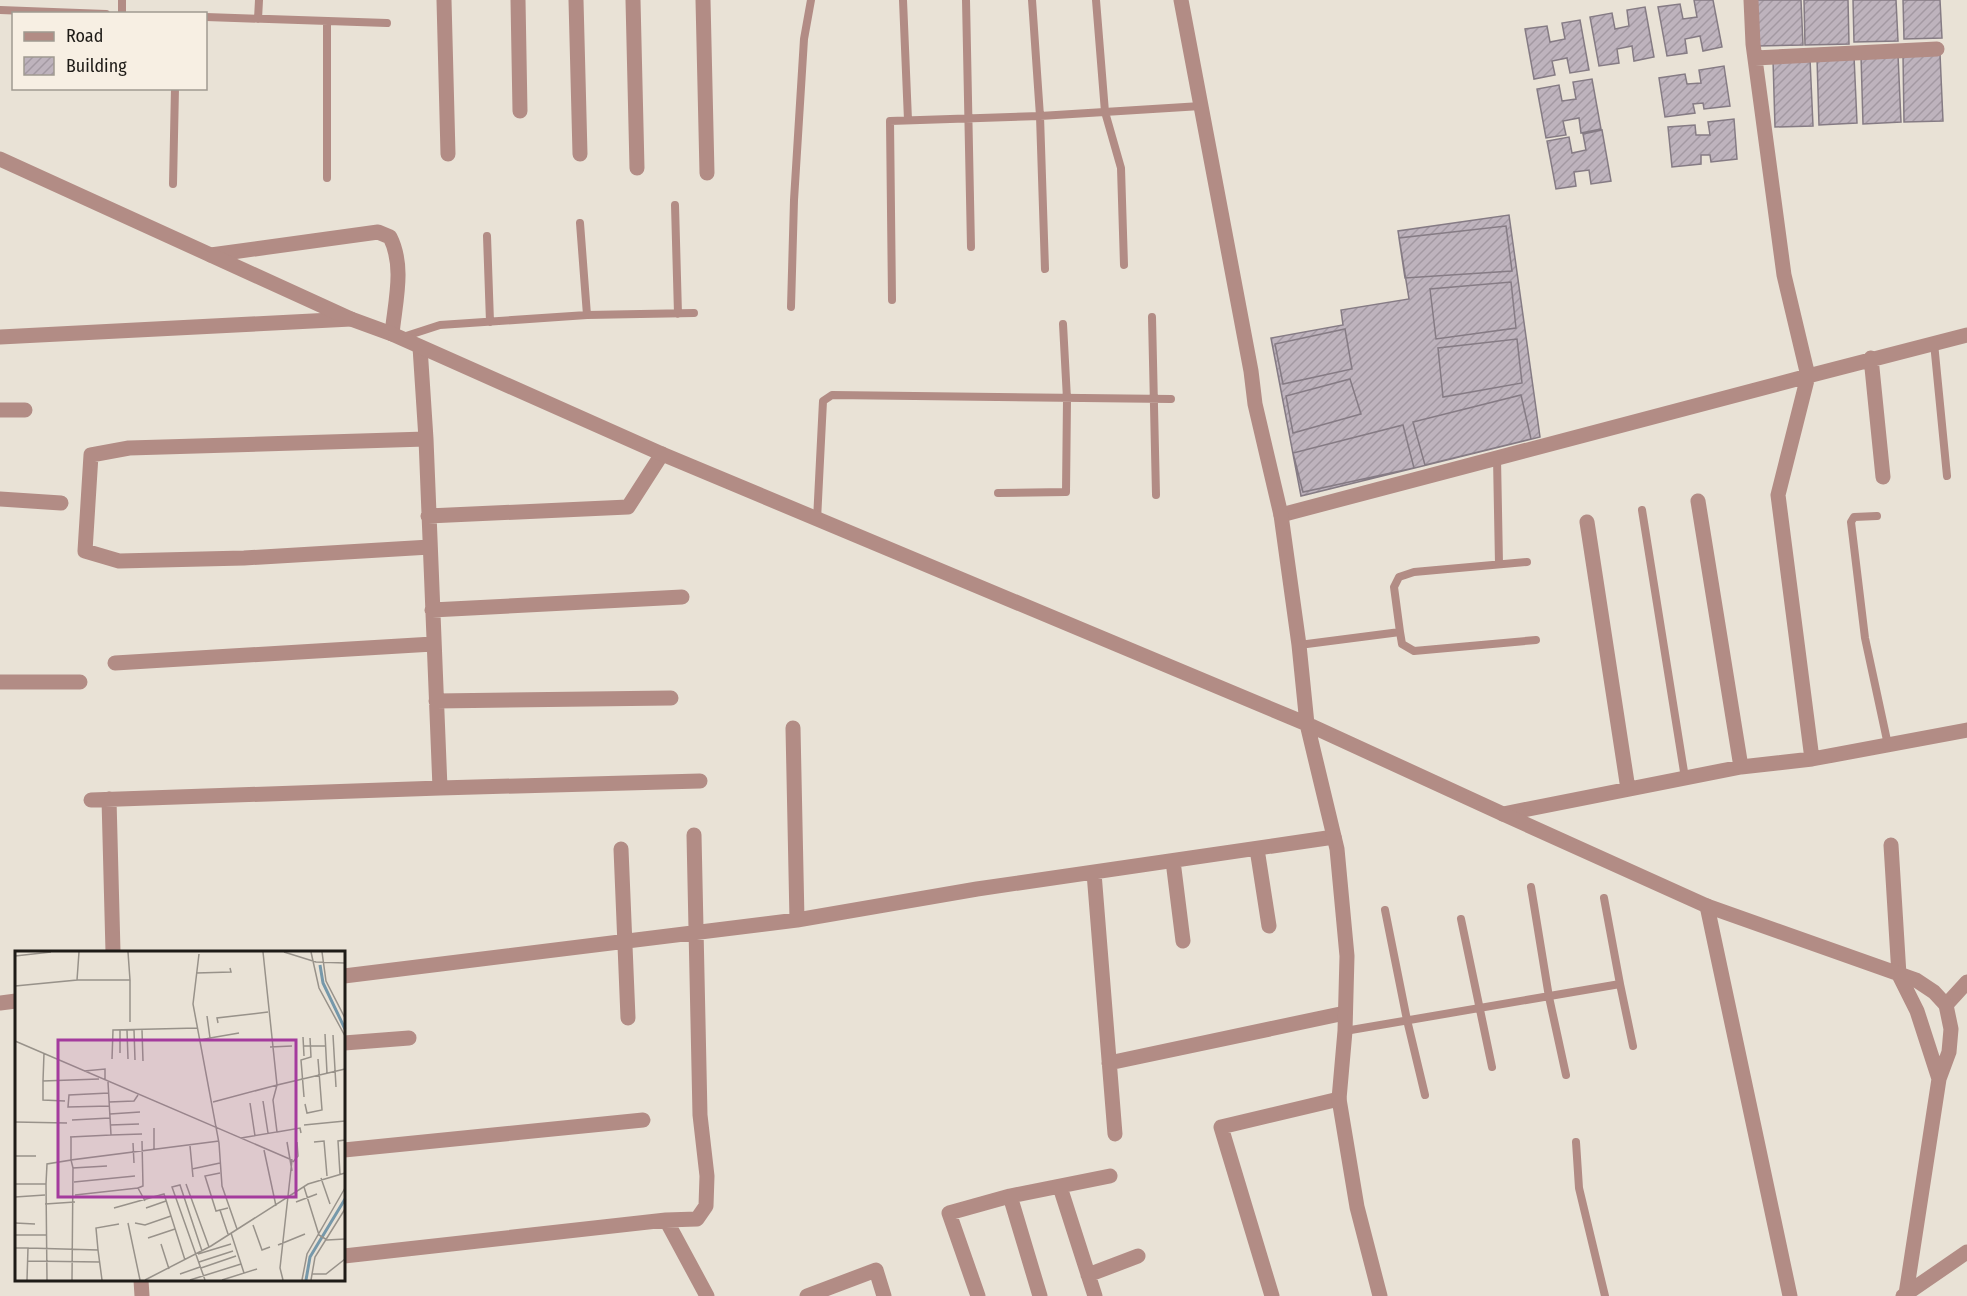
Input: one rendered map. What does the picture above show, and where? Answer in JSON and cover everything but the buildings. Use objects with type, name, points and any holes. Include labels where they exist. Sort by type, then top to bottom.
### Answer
[{"type":"street","points":[[444,0],[448,154]]},
{"type":"street","points":[[518,0],[520,111]]},
{"type":"street","points":[[576,0],[580,154]]},
{"type":"street","points":[[633,0],[637,168]]},
{"type":"street","points":[[703,0],[707,173]]},
{"type":"street","points":[[1181,0],[1251,370],[1255,404],[1281,515],[1299,645],[1307,724],[1334,837],[1347,956],[1345,1031],[1339,1099],[1357,1207],[1380,1296]]},
{"type":"street","points":[[1752,0],[1755,58],[1784,275],[1808,376],[1778,495],[1812,759]]},
{"type":"street","points":[[1755,58],[1937,48]]},
{"type":"street","points":[[0,159],[351,319],[396,336],[662,454],[1307,724],[1707,906],[1916,980],[1934,992],[1946,1005],[1951,1029],[1949,1052],[1939,1078],[1905,1295]]},
{"type":"street","points":[[211,255],[378,232],[390,237],[396,249],[399,272],[396,336]]},
{"type":"street","points":[[0,337],[351,319]]},
{"type":"street","points":[[1281,515],[1871,358],[1967,335]]},
{"type":"street","points":[[420,347],[426,439],[440,788]]},
{"type":"street","points":[[1871,358],[1883,477]]},
{"type":"street","points":[[0,410],[26,410]]},
{"type":"street","points":[[426,439],[129,448],[91,455],[85,551],[119,561],[244,558],[430,547]]},
{"type":"street","points":[[428,516],[628,507],[662,454]]},
{"type":"street","points":[[0,499],[62,503]]},
{"type":"street","points":[[1698,501],[1741,767]]},
{"type":"street","points":[[1587,522],[1628,789]]},
{"type":"street","points":[[432,610],[682,597]]},
{"type":"street","points":[[115,663],[434,644]]},
{"type":"street","points":[[0,682],[80,682]]},
{"type":"street","points":[[436,701],[671,698]]},
{"type":"street","points":[[793,728],[797,920]]},
{"type":"street","points":[[1503,814],[1741,767],[1812,759],[1967,730]]},
{"type":"street","points":[[91,800],[700,781]]},
{"type":"street","points":[[110,799],[113,951]]},
{"type":"street","points":[[345,1256],[666,1220],[697,1219],[706,1206],[707,1176],[700,1115],[694,835]]},
{"type":"street","points":[[345,976],[797,920],[977,889],[1334,837]]},
{"type":"street","points":[[1891,845],[1899,975],[1917,1011],[1939,1078]]},
{"type":"street","points":[[621,849],[628,1018]]},
{"type":"street","points":[[1257,849],[1269,926]]},
{"type":"street","points":[[1173,861],[1183,941]]},
{"type":"street","points":[[1094,873],[1115,1134]]},
{"type":"street","points":[[1707,906],[1790,1296]]},
{"type":"street","points":[[1946,1005],[1967,982]]},
{"type":"street","points":[[0,1003],[15,1001]]},
{"type":"street","points":[[1108,1063],[1345,1013]]},
{"type":"street","points":[[345,1043],[409,1038]]},
{"type":"street","points":[[1272,1296],[1221,1127],[1339,1099]]},
{"type":"street","points":[[345,1150],[643,1120]]},
{"type":"street","points":[[978,1296],[949,1213],[1010,1196],[1110,1176]]},
{"type":"street","points":[[1060,1187],[1095,1296]]},
{"type":"street","points":[[1010,1196],[1040,1296]]},
{"type":"street","points":[[666,1220],[707,1296]]},
{"type":"street","points":[[1905,1295],[1967,1252]]},
{"type":"street","points":[[1088,1275],[1138,1256]]},
{"type":"street","points":[[807,1296],[876,1270],[884,1296]]},
{"type":"street","points":[[141,1281],[142,1296]]},
{"type":"lane","points":[[258,19],[259,0]]},
{"type":"lane","points":[[791,307],[794,200],[803,50],[811,0]]},
{"type":"lane","points":[[903,0],[908,120]]},
{"type":"lane","points":[[966,0],[971,247]]},
{"type":"lane","points":[[1032,0],[1040,116],[1045,269]]},
{"type":"lane","points":[[1096,0],[1105,112],[1120,168],[1124,265]]},
{"type":"lane","points":[[0,10],[53,12]]},
{"type":"lane","points":[[207,17],[387,23]]},
{"type":"lane","points":[[327,21],[327,178]]},
{"type":"lane","points":[[173,184],[175,90]]},
{"type":"lane","points":[[892,300],[890,121],[1040,116],[1201,106]]},
{"type":"lane","points":[[675,205],[678,314]]},
{"type":"lane","points":[[580,223],[587,315]]},
{"type":"lane","points":[[487,236],[490,322]]},
{"type":"lane","points":[[396,336],[440,325],[587,315],[694,313]]},
{"type":"lane","points":[[1152,317],[1156,495]]},
{"type":"lane","points":[[998,493],[1066,492],[1067,399],[1063,324]]},
{"type":"lane","points":[[1934,343],[1947,476]]},
{"type":"lane","points":[[817,520],[823,401],[832,395],[1170,399]]},
{"type":"lane","points":[[1497,458],[1499,564]]},
{"type":"lane","points":[[1642,510],[1685,778]]},
{"type":"lane","points":[[1877,516],[1854,517],[1851,522],[1864,638],[1888,745]]},
{"type":"lane","points":[[1527,562],[1414,572],[1399,577],[1394,587],[1402,644],[1414,651],[1536,640]]},
{"type":"lane","points":[[1299,645],[1400,632]]},
{"type":"lane","points":[[1530,886],[1549,997],[1566,1076]]},
{"type":"lane","points":[[1604,898],[1633,1046]]},
{"type":"lane","points":[[1385,910],[1425,1095]]},
{"type":"lane","points":[[1461,919],[1492,1067]]},
{"type":"lane","points":[[1345,1031],[1620,984]]},
{"type":"lane","points":[[1576,1142],[1579,1188],[1605,1296]]}]
